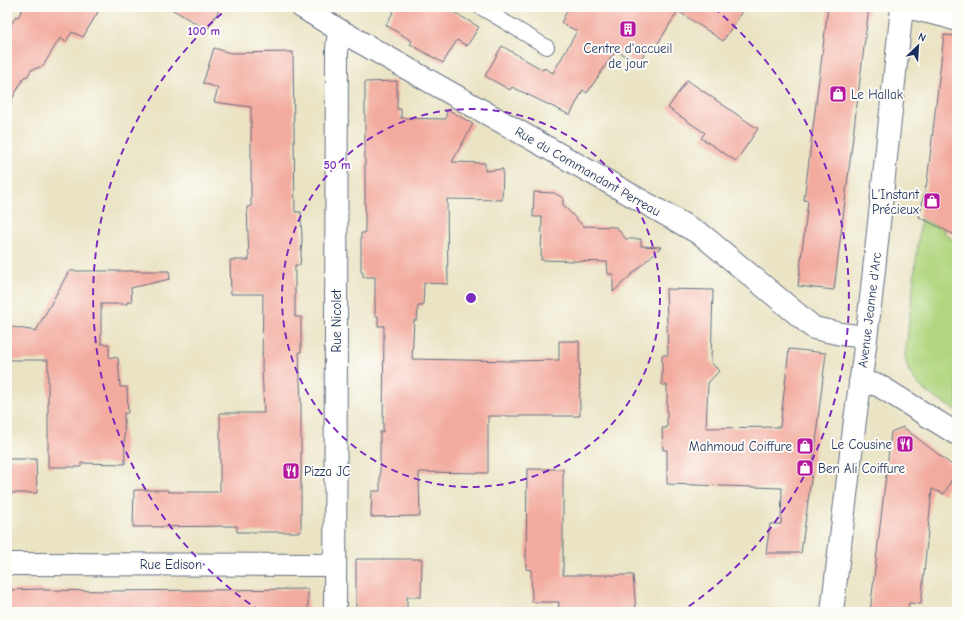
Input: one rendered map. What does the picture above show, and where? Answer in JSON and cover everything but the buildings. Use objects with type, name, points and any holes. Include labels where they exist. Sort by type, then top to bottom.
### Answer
[{"type":"street","name":"Rue du Commandant Perreau","points":[[302,7],[339,30],[702,235],[814,328],[841,334],[866,337]]},
{"type":"street","name":"Avenue Jeanne d'Arc","points":[[832,612],[854,420],[872,291],[902,7]]},
{"type":"street","points":[[906,7],[957,20]]},
{"type":"street","name":"Rue Nicolet","points":[[335,612],[337,49],[339,30]]},
{"type":"street","points":[[860,382],[878,385],[957,434]]},
{"type":"street","name":"Rue Edison","points":[[7,564],[335,565]]},
{"type":"lane","points":[[480,7],[547,47]]},
{"type":"green space","points":[[921,218],[946,231],[944,233],[957,243],[957,411],[930,394],[917,383],[909,371],[905,356]]},
{"type":"place","name":"Centre d'accueil de jour","points":[[628,29]]},
{"type":"place","name":"Le Hallak","points":[[838,94]]},
{"type":"place","name":"L'Instant Précieux","points":[[932,201]]},
{"type":"place","name":"Le Cousine","points":[[905,444]]},
{"type":"place","name":"Mahmoud Coiffure","points":[[805,446]]},
{"type":"place","name":"Ben Ali Coiffure","points":[[805,468]]},
{"type":"place","name":"Pizza JC","points":[[291,471]]}]
